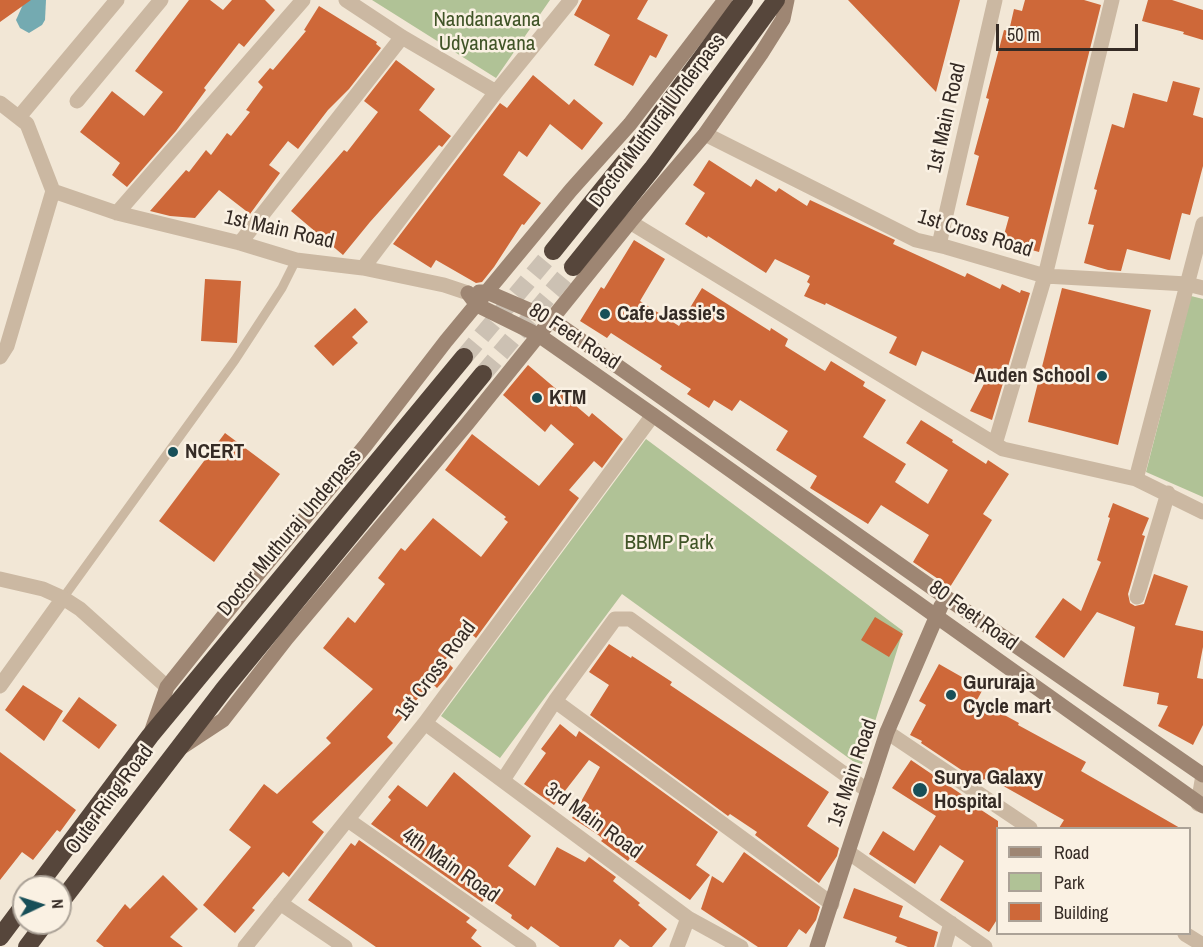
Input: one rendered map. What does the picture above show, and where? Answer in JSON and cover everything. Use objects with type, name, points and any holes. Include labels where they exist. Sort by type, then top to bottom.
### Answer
[{"type":"highway","name":"Doctor Muthuraj Underpass","points":[[553,251],[632,153],[744,0]]},
{"type":"highway","name":"Doctor Muthuraj Underpass","points":[[573,267],[652,169],[776,0]]},
{"type":"highway","name":"Doctor Muthuraj Underpass","points":[[150,736],[464,357]]},
{"type":"highway","points":[[175,752],[483,374]]},
{"type":"highway","name":"Outer Ring Road","points":[[46,875],[150,736]]},
{"type":"highway","name":"Outer Ring Road","points":[[72,887],[175,752]]},
{"type":"highway","points":[[0,937],[12,921]]},
{"type":"street","points":[[20,117],[117,0]]},
{"type":"street","points":[[77,101],[161,0]]},
{"type":"street","points":[[117,213],[303,0]]},
{"type":"street","points":[[346,0],[402,38],[496,92]]},
{"type":"street","points":[[363,268],[496,92],[571,0]]},
{"type":"street","points":[[150,736],[167,687],[364,446],[446,341],[472,299],[487,292],[571,189],[630,123],[724,0]]},
{"type":"street","points":[[175,752],[223,720],[287,638],[540,336],[630,222],[705,134],[783,19],[787,0]]},
{"type":"street","name":"1st Main Road","points":[[939,245],[995,0]]},
{"type":"street","name":"1st Cross Road","points":[[705,134],[916,240],[1045,276],[1112,0]]},
{"type":"street","points":[[240,243],[402,38]]},
{"type":"street","points":[[0,103],[27,124],[53,191],[7,346],[0,357]]},
{"type":"street","name":"1st Main Road","points":[[53,191],[117,213],[240,243],[296,260],[363,268],[444,285],[472,299]]},
{"type":"street","points":[[630,222],[1003,449],[1136,479],[1203,512]]},
{"type":"street","points":[[1136,479],[1203,224]]},
{"type":"street","points":[[995,444],[1045,276],[1187,284],[1203,288]]},
{"type":"street","name":"80 Feet Road","points":[[487,292],[552,320],[1203,775]]},
{"type":"street","name":"80 Feet Road","points":[[472,299],[540,336],[938,616],[1200,805]]},
{"type":"street","name":"1st Cross Road","points":[[245,947],[425,723],[653,415]]},
{"type":"street","points":[[1137,597],[1168,493]]},
{"type":"street","points":[[0,579],[43,589],[63,597],[80,609],[167,687]]},
{"type":"street","name":"1st Main Road","points":[[817,947],[887,732],[938,616],[944,596]]},
{"type":"street","points":[[0,685],[63,597]]},
{"type":"street","points":[[503,780],[555,701],[615,619],[630,619],[868,791]]},
{"type":"street","points":[[555,701],[832,904]]},
{"type":"street","name":"3rd Main Road","points":[[425,723],[688,918],[741,947]]},
{"type":"street","points":[[887,732],[1029,827]]},
{"type":"street","points":[[1200,805],[1203,775]]},
{"type":"street","name":"4th Main Road","points":[[348,819],[529,947]]},
{"type":"street","points":[[848,852],[985,947]]},
{"type":"street","points":[[280,903],[345,947]]},
{"type":"street","points":[[677,947],[688,918]]},
{"type":"street","points":[[944,947],[951,922]]},
{"type":"street","points":[[1188,935],[1203,945]]},
{"type":"lane","points":[[63,597],[235,360],[282,288],[296,260]]},
{"type":"green space","name":"Nandanavana Udyanavana","points":[[372,0],[550,0],[496,78]]},
{"type":"green space","points":[[1191,296],[1203,299],[1203,497],[1146,472]]},
{"type":"green space","name":"BBMP Park","points":[[646,439],[903,631],[861,767],[622,594],[500,758],[441,716]]},
{"type":"water","points":[[25,0],[46,0],[45,20],[42,25],[29,33],[20,28],[16,20]]},
{"type":"building","points":[[0,0],[31,0],[0,22]]},
{"type":"building","points":[[189,0],[210,0],[223,10],[232,0],[265,0],[275,10],[244,47],[239,43],[204,88],[206,90],[176,131],[127,187],[112,175],[120,163],[80,132],[112,91],[144,116],[163,92],[135,71]]},
{"type":"building","points":[[582,0],[648,0],[637,19],[668,35],[656,58],[650,55],[633,86],[594,65],[610,35],[574,15]]},
{"type":"building","points":[[848,0],[960,0],[936,92]]},
{"type":"building","points":[[1025,0],[1084,0],[1101,5],[1039,252],[1002,242],[1009,217],[966,205],[979,156],[974,154],[989,99],[986,98],[1004,30],[1009,31],[1014,9],[1022,11]]},
{"type":"building","points":[[1148,0],[1172,0],[1203,10],[1203,40],[1183,34],[1184,32],[1142,21]]},
{"type":"building","points":[[319,6],[377,42],[376,44],[381,48],[298,149],[288,141],[269,165],[280,173],[250,214],[219,190],[195,218],[170,216],[150,211],[186,170],[189,172],[206,150],[211,155],[227,133],[231,136],[250,112],[246,110],[263,87],[258,82],[270,68],[273,70],[306,31],[304,30]]},
{"type":"building","points":[[396,60],[435,89],[419,110],[451,136],[442,147],[439,145],[343,255],[291,211],[344,150],[347,152],[378,112],[364,101]]},
{"type":"building","points":[[533,75],[569,105],[574,99],[603,123],[582,150],[550,124],[527,157],[519,151],[503,175],[541,203],[524,225],[522,224],[482,282],[476,283],[436,260],[431,268],[393,244],[500,103],[507,108]]},
{"type":"building","points":[[1173,81],[1200,88],[1193,115],[1203,118],[1203,166],[1190,215],[1182,213],[1170,260],[1127,249],[1121,271],[1084,263],[1094,225],[1088,224],[1097,190],[1094,189],[1112,124],[1124,128],[1133,93],[1167,102]]},
{"type":"building","points":[[709,160],[751,187],[756,179],[776,192],[779,188],[807,206],[810,200],[895,240],[893,244],[965,277],[967,273],[1000,289],[1002,284],[1020,293],[1021,290],[1030,293],[992,420],[970,411],[986,380],[922,351],[916,366],[889,353],[897,337],[826,303],[825,305],[804,296],[810,284],[807,282],[810,276],[775,259],[766,273],[685,224],[705,193],[693,185]]},
{"type":"building","points":[[634,240],[665,259],[640,301],[679,326],[702,288],[770,331],[771,328],[788,339],[785,346],[825,371],[831,361],[865,382],[863,386],[886,400],[863,437],[906,464],[895,482],[928,504],[948,470],[906,443],[921,420],[986,464],[988,460],[1009,474],[983,514],[992,520],[950,587],[913,562],[929,535],[881,505],[868,524],[810,488],[817,476],[776,450],[788,431],[740,400],[732,411],[714,400],[709,408],[687,394],[691,389],[660,369],[662,366],[611,333],[607,338],[580,321],[601,287],[604,289]]},
{"type":"building","points":[[205,279],[241,281],[237,343],[201,341]]},
{"type":"building","points":[[1062,288],[1151,310],[1118,445],[1028,422]]},
{"type":"building","points":[[355,308],[368,322],[352,337],[358,343],[333,366],[314,346]]},
{"type":"building","points":[[528,365],[589,417],[592,413],[623,439],[602,468],[594,461],[569,490],[579,498],[476,638],[468,631],[445,660],[453,668],[446,678],[437,688],[431,682],[387,737],[393,743],[312,822],[324,832],[289,877],[283,872],[252,908],[255,910],[235,933],[203,905],[251,847],[229,830],[264,784],[277,794],[331,743],[326,738],[373,689],[323,648],[348,617],[355,623],[385,584],[378,578],[401,548],[405,551],[433,518],[481,557],[508,522],[504,519],[506,517],[445,470],[472,434],[539,486],[574,444],[551,424],[545,432],[503,395]]},
{"type":"building","points":[[225,433],[280,474],[214,562],[159,521]]},
{"type":"building","points":[[1113,503],[1149,518],[1142,535],[1145,536],[1128,594],[1130,603],[1135,606],[1144,604],[1154,574],[1188,586],[1175,625],[1203,631],[1203,647],[1197,678],[1203,679],[1203,725],[1193,745],[1158,726],[1168,706],[1157,704],[1159,693],[1123,686],[1135,627],[1097,612],[1064,658],[1035,637],[1063,598],[1081,611],[1101,562],[1097,560]]},
{"type":"building","points":[[875,617],[903,634],[889,657],[861,640]]},
{"type":"building","points":[[609,644],[672,682],[670,685],[829,792],[807,826],[839,848],[837,856],[819,883],[755,835],[757,832],[730,814],[728,816],[590,715],[609,685],[589,672]]},
{"type":"building","points":[[939,664],[983,689],[977,700],[1086,762],[1081,771],[1178,827],[1060,827],[1064,820],[989,778],[988,781],[984,779],[981,783],[910,735],[926,705],[919,701]]},
{"type":"building","points":[[23,685],[63,711],[44,741],[5,710]]},
{"type":"building","points":[[79,697],[117,725],[99,749],[62,721]]},
{"type":"building","points":[[560,724],[576,737],[579,731],[718,832],[696,865],[710,875],[690,900],[630,858],[628,861],[601,841],[603,839],[597,834],[572,818],[600,767],[589,760],[554,805],[524,784],[546,753],[541,749]]},
{"type":"building","points":[[0,752],[76,810],[60,832],[57,830],[33,860],[22,852],[0,880]]},
{"type":"building","points":[[911,760],[998,821],[998,827],[996,827],[996,921],[989,932],[940,900],[964,861],[940,845],[915,884],[869,854],[883,831],[914,851],[936,816],[892,788]]},
{"type":"building","points":[[454,772],[531,836],[508,866],[535,886],[557,847],[585,862],[589,857],[616,877],[613,881],[667,929],[652,947],[630,947],[620,939],[614,947],[560,947],[531,926],[528,930],[511,918],[512,915],[486,897],[482,902],[371,824],[391,800],[388,797],[398,785],[427,807]]},
{"type":"building","points":[[359,840],[470,918],[466,922],[477,930],[471,938],[482,947],[376,947],[308,900],[351,843],[355,846]]},
{"type":"building","points":[[744,852],[820,907],[816,920],[806,934],[799,929],[787,947],[758,947],[701,909],[712,876],[723,883]]},
{"type":"building","points":[[163,875],[198,909],[170,937],[183,947],[104,947],[96,941],[125,904],[130,909]]},
{"type":"building","points":[[854,888],[903,906],[899,917],[938,932],[934,947],[908,947],[895,942],[897,937],[843,918]]},
{"type":"tunnel","points":[[464,357],[553,251]]},
{"type":"tunnel","points":[[483,374],[573,267]]},
{"type":"place","name":"Cafe Jassie's","points":[[605,314]]},
{"type":"place","name":"Auden School","points":[[1102,376]]},
{"type":"place","name":"KTM","points":[[537,398]]},
{"type":"place","name":"NCERT","points":[[173,452]]},
{"type":"place","name":"Gururaja Cycle mart","points":[[951,695]]},
{"type":"place","name":"Surya Galaxy Hospital","points":[[920,790]]}]
